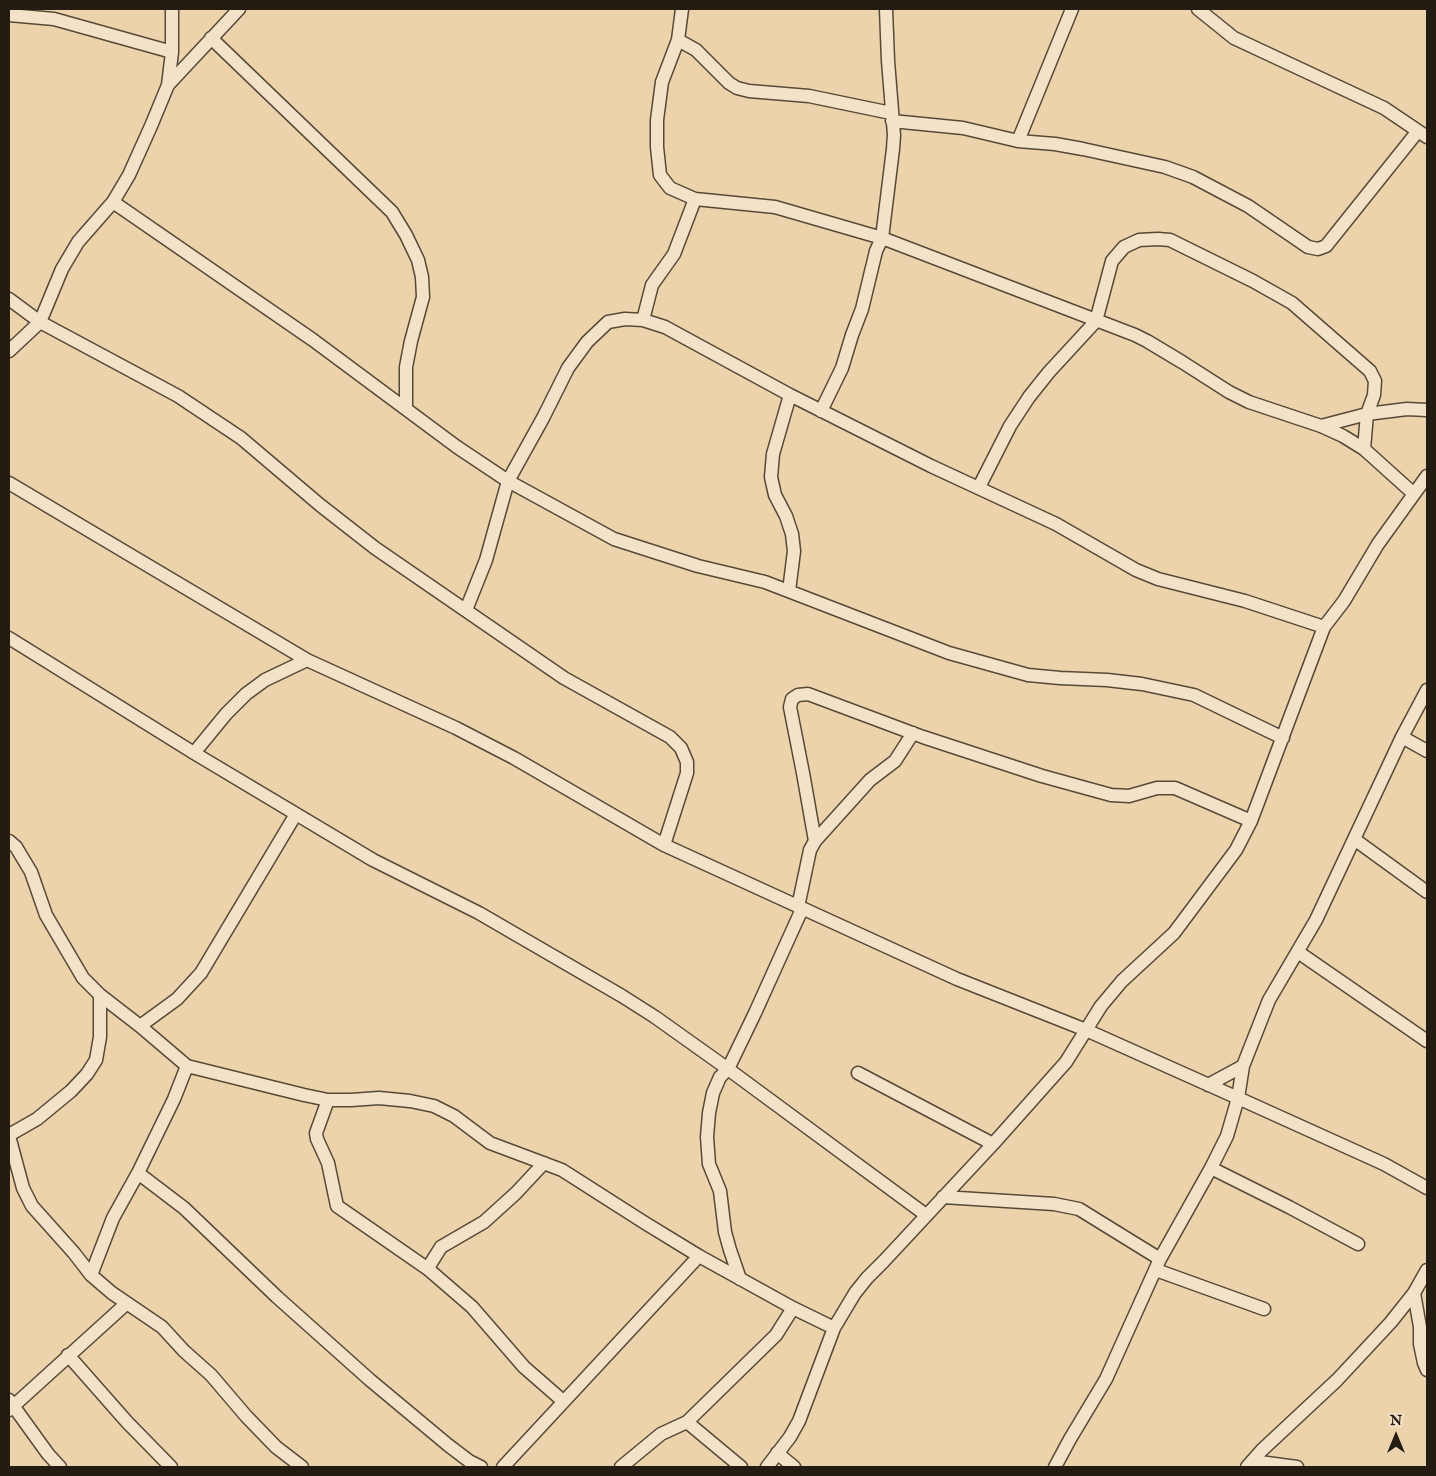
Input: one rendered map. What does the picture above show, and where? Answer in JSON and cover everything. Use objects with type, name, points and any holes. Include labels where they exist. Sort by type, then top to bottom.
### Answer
[{"type":"street","points":[[9,351],[40,322],[62,269],[78,242],[113,202],[129,175],[152,126],[168,85],[172,52],[172,9]]},
{"type":"street","points":[[168,85],[239,9]]},
{"type":"street","points":[[682,9],[678,40],[662,82],[656,120],[656,147],[660,176],[670,188],[695,199],[774,207],[882,238],[1147,341],[1229,392],[1249,402],[1321,426],[1343,436],[1364,449],[1414,494]]},
{"type":"street","points":[[821,411],[842,368],[862,309],[876,251],[882,238],[894,149],[886,9]]},
{"type":"street","points":[[1018,141],[1072,9]]},
{"type":"street","points":[[678,40],[696,50],[729,83],[737,88],[749,91],[810,96],[892,117],[964,128],[1018,141],[1055,144],[1083,149],[1165,167],[1193,177],[1248,206],[1308,247],[1318,249],[1326,246],[1423,134],[1384,108],[1234,38],[1198,9]]},
{"type":"street","points":[[9,15],[54,19],[172,52]]},
{"type":"street","points":[[211,38],[392,212],[406,235],[418,260],[424,297],[411,341],[406,367],[406,409]]},
{"type":"street","points":[[643,320],[652,285],[674,254],[695,199]]},
{"type":"street","points":[[113,202],[313,340],[457,447],[508,481],[614,538],[698,566],[765,582],[949,653],[1028,675],[1142,684],[1194,695],[1283,738]]},
{"type":"street","points":[[979,487],[1010,426],[1029,397],[1049,372],[1096,321],[1112,261],[1124,247],[1139,240],[1170,240],[1292,303],[1370,371],[1375,381],[1374,395],[1367,414],[1364,449]]},
{"type":"street","points":[[9,299],[40,322],[178,396],[241,438],[320,505],[375,548],[564,678],[670,738],[681,748],[687,762],[687,773],[664,845]]},
{"type":"street","points":[[466,610],[486,560],[508,481],[568,368],[587,342],[608,322],[625,319],[643,320],[665,327],[821,411],[931,466],[1056,524],[1151,576],[1245,601],[1324,628]]},
{"type":"street","points":[[789,591],[794,551],[792,534],[786,516],[775,495],[770,477],[772,454],[790,395]]},
{"type":"street","points":[[1321,426],[1367,414],[1407,408],[1427,410]]},
{"type":"street","points":[[767,1467],[790,1437],[799,1420],[834,1328],[867,1278],[1066,1062],[1101,1006],[1122,981],[1174,933],[1236,850],[1251,821],[1324,628],[1344,602],[1378,544],[1427,476]]},
{"type":"street","points":[[9,483],[307,660],[456,728],[514,758],[664,845],[957,979],[1086,1030],[1238,1098],[1384,1164],[1427,1188]]},
{"type":"street","points":[[9,638],[194,753],[373,860],[479,913],[622,996],[728,1069],[926,1215]]},
{"type":"street","points":[[194,753],[226,714],[246,694],[265,680],[307,660]]},
{"type":"street","points":[[1055,1467],[1106,1379],[1158,1265],[1227,1136],[1238,1098],[1243,1066],[1269,1000],[1316,920],[1402,737],[1427,690]]},
{"type":"street","points":[[815,841],[790,707],[792,699],[798,695],[808,694],[913,734],[1042,776],[1111,795],[1130,796],[1157,788],[1175,788],[1251,821]]},
{"type":"street","points":[[740,1279],[725,1232],[720,1191],[709,1164],[706,1137],[713,1093],[720,1076],[728,1069],[755,1013],[800,908],[810,850],[815,841],[870,780],[895,761],[913,734]]},
{"type":"street","points":[[1402,737],[1427,751]]},
{"type":"street","points":[[140,1026],[177,1000],[201,974],[296,814]]},
{"type":"street","points":[[1354,839],[1427,892]]},
{"type":"street","points":[[9,841],[16,847],[30,872],[46,915],[83,978],[100,995],[187,1066],[328,1100],[379,1098],[410,1100],[434,1106],[454,1116],[490,1143],[562,1170],[699,1256],[793,1308],[834,1328]]},
{"type":"street","points":[[1298,952],[1427,1041]]},
{"type":"street","points":[[100,995],[100,1037],[96,1060],[88,1074],[37,1119],[9,1135],[23,1188],[32,1206],[91,1275],[162,1327],[211,1376],[276,1447],[302,1467]]},
{"type":"street","points":[[91,1275],[113,1218],[138,1173],[174,1099],[187,1066]]},
{"type":"street","points":[[1208,1085],[1243,1066]]},
{"type":"street","points":[[858,1073],[992,1144]]},
{"type":"street","points":[[328,1100],[316,1134],[328,1163],[337,1206],[428,1270],[472,1307],[524,1367],[563,1402]]},
{"type":"street","points":[[428,1270],[441,1247],[484,1222],[516,1193],[544,1163]]},
{"type":"street","points":[[1211,1168],[1289,1206],[1358,1244]]},
{"type":"street","points":[[138,1173],[184,1208],[277,1297],[370,1380],[448,1445],[466,1464],[481,1467]]},
{"type":"street","points":[[943,1197],[1054,1204],[1079,1209],[1158,1265],[1264,1309]]},
{"type":"street","points":[[503,1467],[699,1256]]},
{"type":"street","points":[[1249,1464],[1337,1380],[1391,1322],[1414,1292],[1427,1270]]},
{"type":"street","points":[[1414,1292],[1420,1327],[1420,1344],[1427,1370]]},
{"type":"street","points":[[60,1467],[10,1405],[127,1303]]},
{"type":"street","points":[[621,1467],[661,1434],[687,1422],[776,1335],[793,1308]]},
{"type":"street","points":[[68,1355],[127,1422],[171,1467]]},
{"type":"street","points":[[687,1422],[741,1467]]},
{"type":"street","points":[[777,1453],[794,1467]]},
{"type":"street","points":[[1249,1464],[1297,1467]]}]
